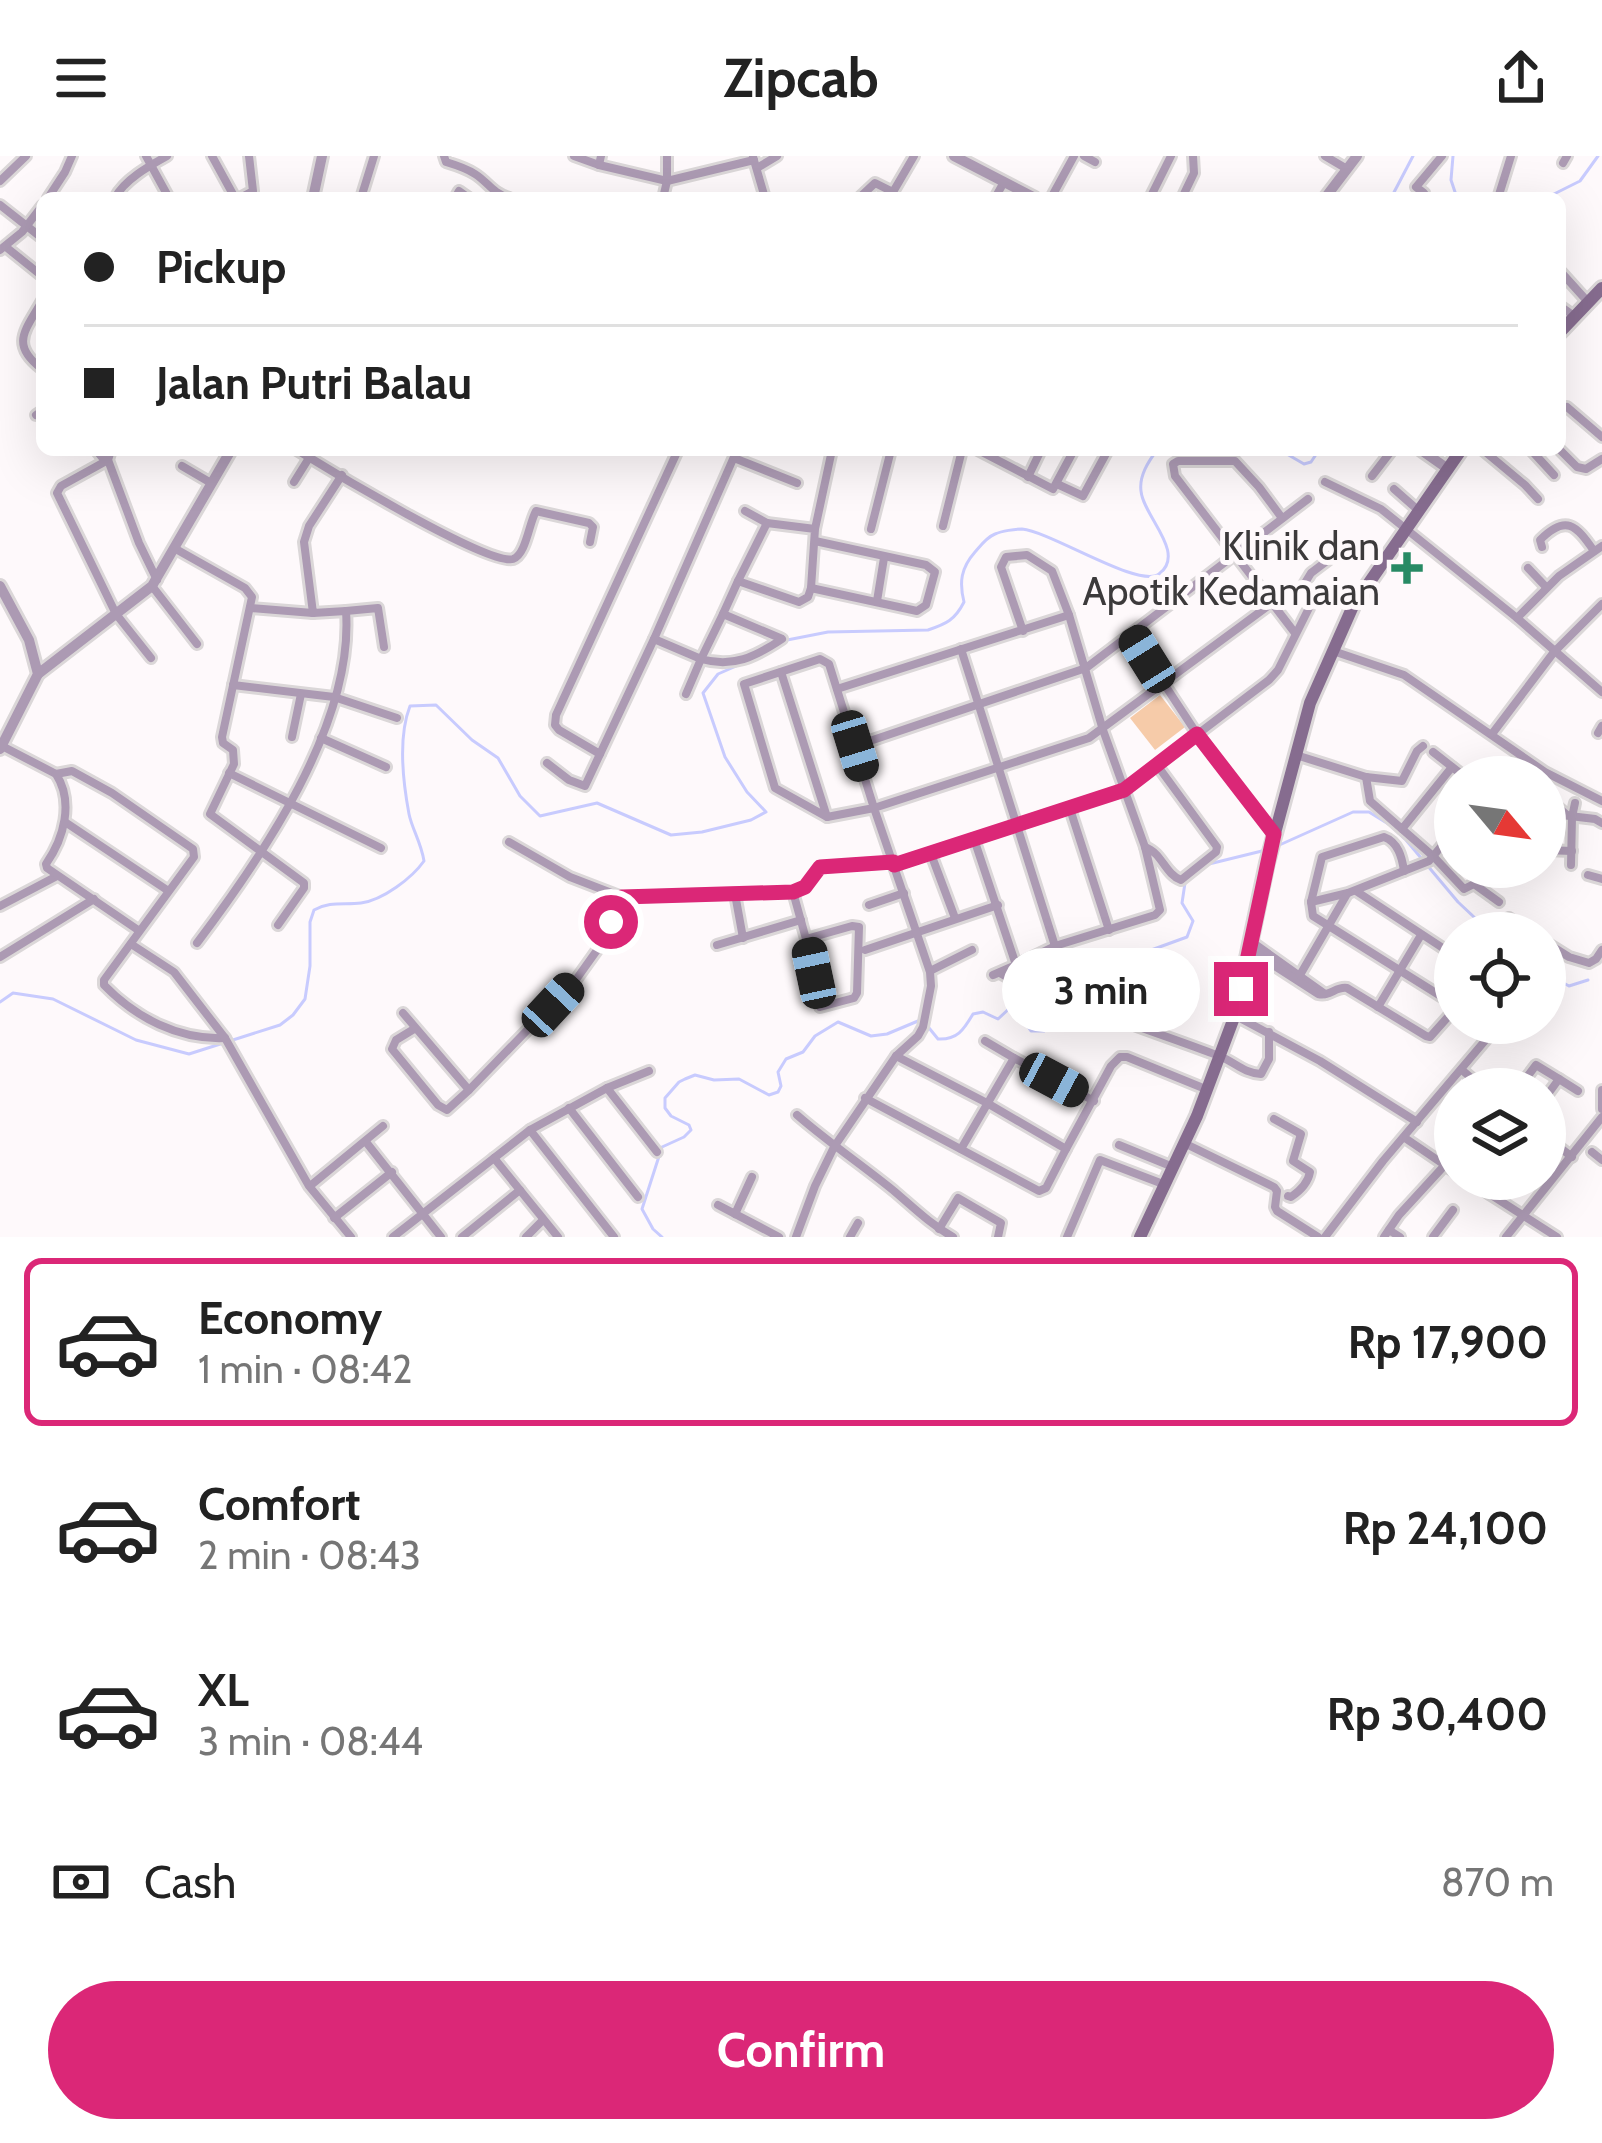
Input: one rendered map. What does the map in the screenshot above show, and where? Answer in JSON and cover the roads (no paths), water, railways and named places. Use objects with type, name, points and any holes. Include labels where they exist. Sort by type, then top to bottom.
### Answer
[{"type":"main road","points":[[1566,325],[1602,288]]},
{"type":"main road","points":[[1140,1237],[1208,1090],[1235,1015],[1271,846],[1310,703],[1353,606],[1457,456]]},
{"type":"street","points":[[0,181],[26,156]]},
{"type":"street","points":[[52,192],[76,156]]},
{"type":"street","points":[[117,192],[148,160],[167,156]]},
{"type":"street","points":[[212,156],[233,192]]},
{"type":"street","points":[[248,156],[252,192]]},
{"type":"street","points":[[314,192],[322,156]]},
{"type":"street","points":[[364,192],[374,156]]},
{"type":"street","points":[[444,156],[446,162],[483,179],[488,192]]},
{"type":"street","points":[[574,156],[668,181],[777,156]]},
{"type":"street","points":[[665,192],[667,156]]},
{"type":"street","points":[[865,192],[875,183],[893,192],[914,156]]},
{"type":"street","points":[[954,156],[1023,192]]},
{"type":"street","points":[[1054,192],[1074,156]]},
{"type":"street","points":[[1084,156],[1095,162]]},
{"type":"street","points":[[1153,192],[1171,156]]},
{"type":"street","points":[[1184,192],[1194,173],[1193,156]]},
{"type":"street","points":[[1325,156],[1348,169]]},
{"type":"street","points":[[1330,192],[1358,156]]},
{"type":"street","points":[[1422,192],[1417,187],[1442,156]]},
{"type":"street","points":[[1499,192],[1508,157]]},
{"type":"street","points":[[148,160],[166,192]]},
{"type":"street","points":[[754,161],[763,192]]},
{"type":"street","points":[[998,192],[1004,182]]},
{"type":"street","points":[[0,205],[36,233]]},
{"type":"street","points":[[36,214],[3,249],[36,272]]},
{"type":"street","points":[[1566,278],[1588,302]]},
{"type":"street","points":[[1566,310],[1574,316]]},
{"type":"street","points":[[36,313],[22,341],[25,355],[36,364]]},
{"type":"street","points":[[1567,407],[1602,436]]},
{"type":"street","points":[[226,1039],[181,1035],[105,988],[104,980],[194,857],[193,849],[72,771],[56,774],[1,748],[38,674],[155,583],[227,456]]},
{"type":"street","points":[[312,456],[452,538],[501,560],[518,557],[536,511],[589,523],[590,542]]},
{"type":"street","points":[[600,754],[559,730],[556,715],[675,456]]},
{"type":"street","points":[[548,763],[585,786],[734,456]]},
{"type":"street","points":[[739,456],[797,483]]},
{"type":"street","points":[[738,580],[799,602],[808,597],[814,529],[831,456]]},
{"type":"street","points":[[871,529],[889,456]]},
{"type":"street","points":[[943,526],[960,456]]},
{"type":"street","points":[[996,456],[1053,489],[1071,456]]},
{"type":"street","points":[[1028,477],[1038,456]]},
{"type":"street","points":[[1057,484],[1083,496],[1105,456]]},
{"type":"street","points":[[1372,476],[1387,456]]},
{"type":"street","points":[[1430,456],[1448,469]]},
{"type":"street","points":[[1490,456],[1538,499]]},
{"type":"street","points":[[1537,456],[1554,475]]},
{"type":"street","points":[[1566,456],[1586,469],[1602,459]]},
{"type":"street","points":[[151,658],[116,614],[57,493],[59,487],[108,457],[155,583],[196,644]]},
{"type":"street","points":[[294,482],[317,458]]},
{"type":"street","points":[[1282,518],[1235,461],[1175,462],[1172,466],[1295,633]]},
{"type":"street","points":[[182,466],[211,483]]},
{"type":"street","points":[[314,614],[304,542],[342,475]]},
{"type":"street","points":[[1325,482],[1381,509],[1602,692]]},
{"type":"street","points":[[1394,489],[1419,511]]},
{"type":"street","points":[[855,746],[1086,668],[1308,499]]},
{"type":"street","points":[[745,511],[767,523],[814,529]]},
{"type":"street","points":[[686,694],[767,523]]},
{"type":"street","points":[[1517,618],[1546,587],[1598,548],[1569,525],[1545,534],[1542,547]]},
{"type":"street","points":[[811,588],[922,610],[935,572],[929,566],[815,541]]},
{"type":"street","points":[[174,548],[245,588],[251,597],[222,737],[235,756],[210,814],[304,885],[278,925]]},
{"type":"street","points":[[796,1237],[834,1147],[896,1056],[918,1036],[924,1024],[930,972],[874,808],[837,689],[826,660],[744,686],[775,788],[827,817],[874,808],[1089,738],[1272,603],[1300,591],[1311,573],[1340,551]]},
{"type":"street","points":[[1023,631],[1001,567],[1006,557],[1027,555],[1052,572],[1069,615],[1160,910],[1055,946],[996,974],[1038,995]]},
{"type":"street","points":[[877,601],[884,558]]},
{"type":"street","points":[[1528,568],[1546,587]]},
{"type":"street","points":[[0,586],[28,640],[38,674]]},
{"type":"street","points":[[509,842],[570,877],[622,897],[793,892],[805,887],[820,867],[894,863],[931,854],[1124,790],[1269,680],[1319,596],[1333,590],[1362,592]]},
{"type":"street","points":[[1300,591],[1353,606]]},
{"type":"street","points":[[1492,734],[1554,652],[1602,604]]},
{"type":"street","points":[[251,608],[314,614],[377,608],[384,647]]},
{"type":"street","points":[[196,944],[262,851],[321,738],[347,644],[346,611]]},
{"type":"street","points":[[654,639],[720,664],[749,659],[782,639],[723,614]]},
{"type":"street","points":[[837,689],[1069,615]]},
{"type":"street","points":[[1132,635],[1271,846]]},
{"type":"street","points":[[961,649],[1055,946]]},
{"type":"street","points":[[1332,650],[1404,675],[1545,772],[1602,801]]},
{"type":"street","points":[[781,672],[827,817]]},
{"type":"street","points":[[1592,685],[1602,674]]},
{"type":"street","points":[[233,685],[334,697],[397,718]]},
{"type":"street","points":[[292,737],[301,694]]},
{"type":"street","points":[[321,738],[386,767]]},
{"type":"street","points":[[1295,754],[1366,777],[1402,781],[1423,746]]},
{"type":"street","points":[[1433,752],[1438,756]]},
{"type":"street","points":[[1144,847],[1181,880],[1216,852],[1157,765]]},
{"type":"street","points":[[230,773],[381,848]]},
{"type":"street","points":[[56,774],[65,791],[65,822],[47,868],[138,930]]},
{"type":"street","points":[[1366,777],[1370,801],[1434,862]]},
{"type":"street","points":[[1402,830],[1434,790]]},
{"type":"street","points":[[1571,865],[1570,816],[1575,802]]},
{"type":"street","points":[[1070,809],[1109,930]]},
{"type":"street","points":[[1566,813],[1570,816]]},
{"type":"street","points":[[1566,816],[1602,823]]},
{"type":"street","points":[[65,822],[167,890]]},
{"type":"street","points":[[1408,870],[1392,840],[1384,836],[1321,858],[1311,902],[1313,916],[1434,994]]},
{"type":"street","points":[[974,839],[1016,965]]},
{"type":"street","points":[[1566,851],[1572,851]]},
{"type":"street","points":[[931,854],[955,918]]},
{"type":"street","points":[[1311,902],[1408,870],[1434,855]]},
{"type":"street","points":[[1588,875],[1602,879]]},
{"type":"street","points":[[0,906],[58,876]]},
{"type":"street","points":[[1480,888],[1499,902]]},
{"type":"street","points":[[1300,975],[1352,891]]},
{"type":"street","points":[[1352,891],[1434,943]]},
{"type":"street","points":[[793,892],[820,1007],[854,998],[859,927],[806,939]]},
{"type":"street","points":[[869,905],[904,893]]},
{"type":"street","points":[[735,894],[743,938]]},
{"type":"street","points":[[414,1029],[396,1040],[392,1049],[447,1110],[586,968],[622,897]]},
{"type":"street","points":[[0,957],[94,899]]},
{"type":"street","points":[[865,950],[998,905]]},
{"type":"street","points":[[717,945],[801,920]]},
{"type":"street","points":[[1378,1007],[1420,935]]},
{"type":"street","points":[[130,944],[174,972],[226,1039],[309,1186],[351,1237]]},
{"type":"street","points":[[1251,946],[1326,995]]},
{"type":"street","points":[[1251,946],[1318,994],[1348,988],[1430,1037],[1434,1032]]},
{"type":"street","points":[[930,972],[971,950]]},
{"type":"street","points":[[1566,955],[1589,963],[1602,950]]},
{"type":"street","points":[[1128,1024],[1141,989]]},
{"type":"street","points":[[1078,1003],[1220,1056],[1256,1075],[1269,1059],[1269,1032]]},
{"type":"street","points":[[403,1013],[469,1090]]},
{"type":"street","points":[[1235,1015],[1417,1122]]},
{"type":"street","points":[[985,1041],[1094,1102]]},
{"type":"street","points":[[896,1056],[1066,1149]]},
{"type":"street","points":[[865,1098],[1039,1191],[1046,1188],[1120,1057],[1208,1090]]},
{"type":"street","points":[[961,1149],[1013,1058]]},
{"type":"street","points":[[393,1237],[530,1130],[649,1071]]},
{"type":"street","points":[[1566,1083],[1578,1090]]},
{"type":"street","points":[[607,1088],[657,1152]]},
{"type":"street","points":[[1506,1237],[1602,1113],[1602,1090]]},
{"type":"street","points":[[1282,1194],[1277,1211],[1322,1237],[1434,1102]]},
{"type":"street","points":[[569,1108],[638,1197]]},
{"type":"street","points":[[797,1114],[953,1237]]},
{"type":"street","points":[[1184,1143],[1291,1197],[1310,1172],[1294,1161],[1301,1134],[1274,1119]]},
{"type":"street","points":[[309,1186],[383,1126]]},
{"type":"street","points":[[530,1130],[614,1237]]},
{"type":"street","points":[[1405,1138],[1434,1159]]},
{"type":"street","points":[[366,1142],[441,1237]]},
{"type":"street","points":[[1119,1145],[1173,1167]]},
{"type":"street","points":[[1566,1152],[1572,1157]]},
{"type":"street","points":[[1592,1152],[1602,1160]]},
{"type":"street","points":[[494,1158],[558,1237]]},
{"type":"street","points":[[1067,1237],[1100,1160],[1165,1185]]},
{"type":"street","points":[[334,1218],[392,1172]]},
{"type":"street","points":[[735,1214],[752,1177]]},
{"type":"street","points":[[1400,1237],[1386,1234],[1434,1177]]},
{"type":"street","points":[[463,1237],[520,1190]]},
{"type":"street","points":[[939,1229],[958,1198],[1001,1223],[998,1237]]},
{"type":"street","points":[[1499,1200],[1557,1237]]},
{"type":"street","points":[[718,1205],[779,1237]]},
{"type":"street","points":[[1432,1237],[1453,1210]]},
{"type":"street","points":[[526,1237],[544,1220]]},
{"type":"street","points":[[850,1237],[858,1223]]},
{"type":"waterway","points":[[1394,192],[1413,156]]},
{"type":"waterway","points":[[1453,156],[1455,192]]},
{"type":"waterway","points":[[1558,192],[1580,181],[1598,156]]},
{"type":"waterway","points":[[782,641],[828,632],[928,630],[945,623],[964,602],[962,575],[970,558],[989,537],[1008,530],[1036,532],[1133,574],[1159,574],[1166,565],[1166,545],[1143,501],[1141,485],[1153,456]]},
{"type":"waterway","points":[[1290,456],[1304,464],[1315,456]]},
{"type":"waterway","points":[[0,1002],[13,993],[53,999],[136,1040],[189,1054],[280,1025],[305,999],[314,910],[378,898],[405,881],[424,861],[409,814],[404,774],[404,731],[410,706],[436,705],[498,758],[520,796],[540,816],[597,803],[671,835],[751,820],[766,812],[725,757],[703,693],[718,674],[759,656]]},
{"type":"waterway","points":[[1275,847],[1353,812],[1369,812],[1406,840],[1469,912]]},
{"type":"waterway","points":[[1201,869],[1266,850]]},
{"type":"waterway","points":[[662,1237],[642,1209],[662,1147],[691,1130],[665,1108],[665,1098],[679,1082],[695,1075],[739,1079],[769,1095],[778,1092],[778,1072],[786,1059],[803,1052],[815,1036],[838,1022],[871,1036],[918,1021],[938,1039],[945,1039],[960,1032],[973,1014],[983,1012],[998,1019],[1013,1005],[1031,1031],[1044,1031],[1052,1021],[1064,971],[1072,960],[1100,950],[1132,957],[1187,937],[1193,921],[1182,903],[1185,883]]},
{"type":"waterway","points":[[1566,984],[1588,980]]},
{"type":"place","name":"Klinik dan Apotik Kedamaian","points":[[1407,568]]}]
